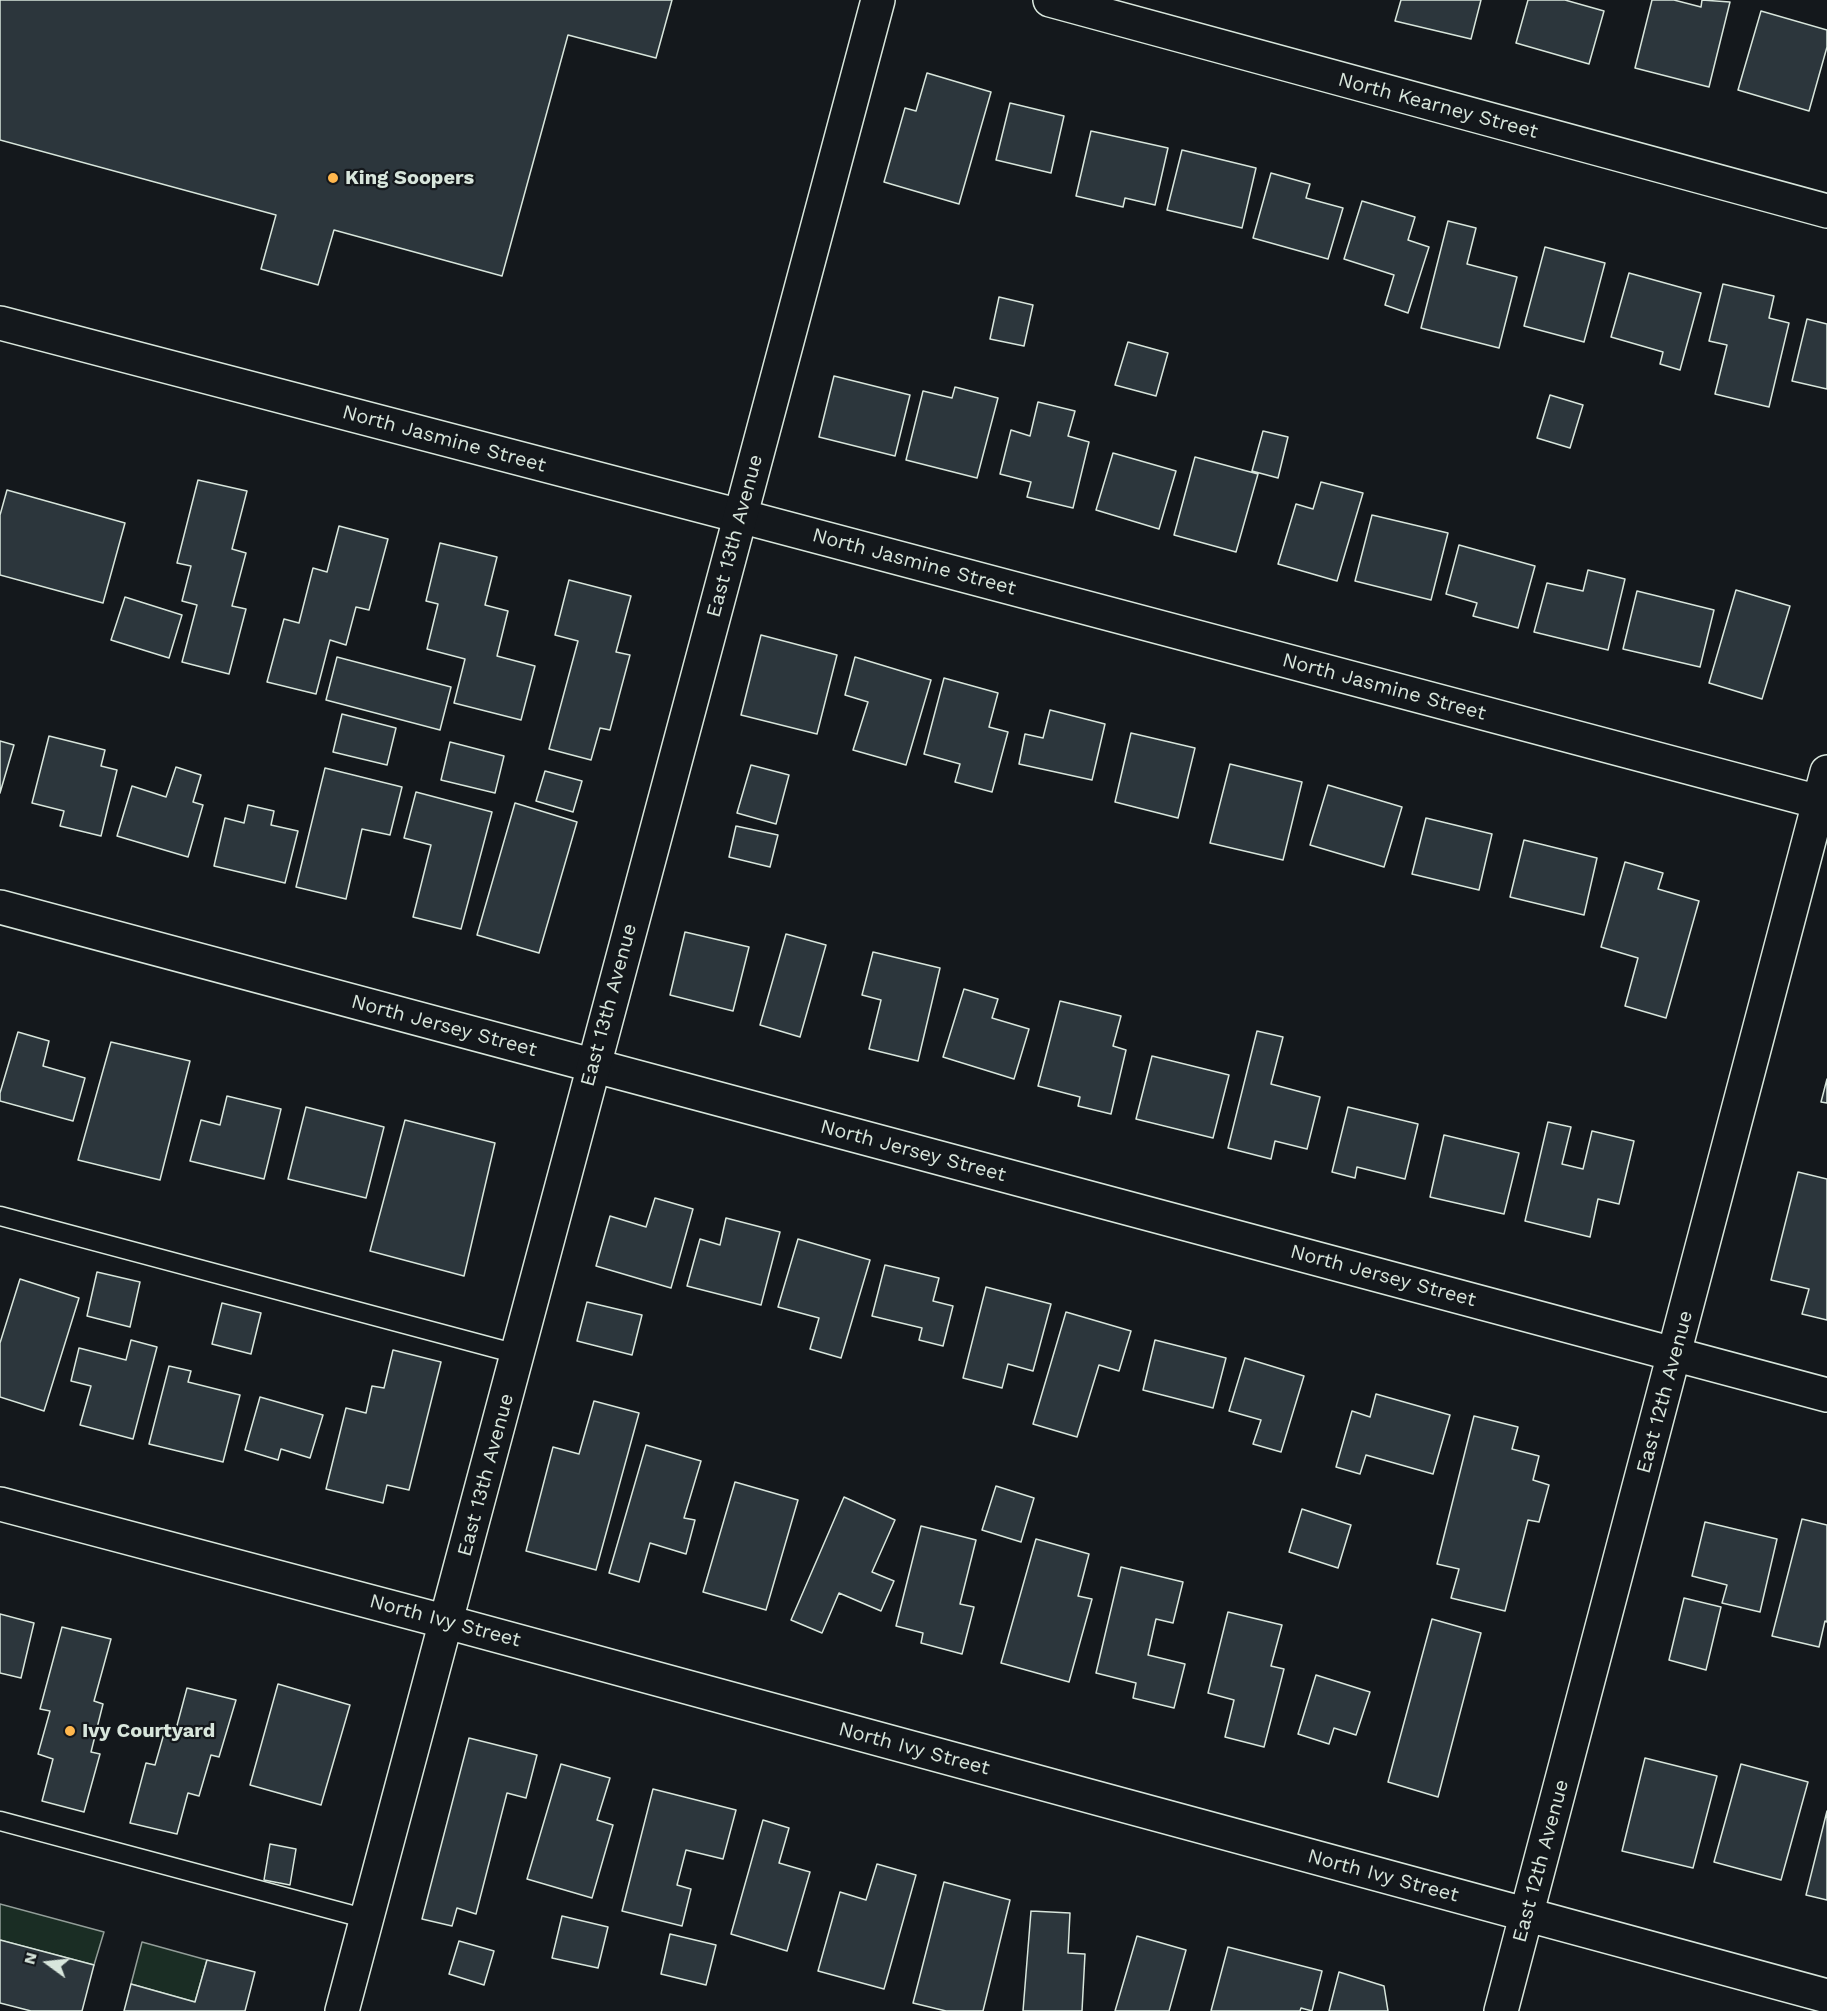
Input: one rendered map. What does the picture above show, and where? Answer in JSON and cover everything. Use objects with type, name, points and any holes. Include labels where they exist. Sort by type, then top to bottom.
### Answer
[{"type":"street","name":"East 13th Avenue","points":[[342,2011],[878,0]]},
{"type":"street","name":"North Kearney Street","points":[[1050,0],[1827,211]]},
{"type":"street","name":"North Jasmine Street","points":[[0,323],[740,516],[1824,793]]},
{"type":"street","name":"East 12th Avenue","points":[[1501,2011],[1824,793]]},
{"type":"street","name":"North Jersey Street","points":[[0,907],[1827,1395]]},
{"type":"street","name":"North Ivy Street","points":[[0,1504],[447,1622],[1827,1996]]},
{"type":"lane","points":[[0,1216],[517,1354]]},
{"type":"lane","points":[[0,1821],[367,1919]]},
{"type":"green space","points":[[0,1904],[104,1932],[94,1965],[0,1940]]},
{"type":"green space","points":[[142,1942],[207,1960],[195,2002],[131,1984]]},
{"type":"building","name":"King Soopers","points":[[0,0],[672,0],[656,58],[568,35],[502,276],[334,230],[318,285],[261,269],[276,215],[0,140]]},
{"type":"building","points":[[1401,0],[1481,0],[1471,39],[1395,21]]},
{"type":"building","points":[[1528,0],[1565,0],[1604,11],[1589,64],[1516,43]]},
{"type":"building","points":[[1652,0],[1674,0],[1701,7],[1702,0],[1730,2],[1709,87],[1635,68]]},
{"type":"building","points":[[1761,11],[1827,30],[1827,47],[1809,111],[1738,90]]},
{"type":"building","points":[[927,73],[991,92],[959,204],[884,182],[905,108],[916,111]]},
{"type":"building","points":[[1010,103],[1064,116],[1051,173],[996,160]]},
{"type":"building","points":[[1091,131],[1168,148],[1155,205],[1125,198],[1123,207],[1076,196]]},
{"type":"building","points":[[1182,150],[1256,168],[1242,228],[1167,210]]},
{"type":"building","points":[[1271,173],[1310,184],[1306,198],[1343,208],[1328,259],[1253,238]]},
{"type":"building","points":[[1362,201],[1415,217],[1408,240],[1429,247],[1408,313],[1385,305],[1394,275],[1344,259]]},
{"type":"building","points":[[1448,221],[1476,228],[1467,264],[1517,277],[1499,348],[1421,328]]},
{"type":"building","points":[[1545,247],[1605,263],[1584,342],[1524,326]]},
{"type":"building","points":[[1629,273],[1701,293],[1680,370],[1660,364],[1663,352],[1611,337]]},
{"type":"building","points":[[1723,284],[1774,296],[1769,318],[1789,323],[1769,407],[1715,394],[1727,345],[1709,341]]},
{"type":"building","points":[[999,297],[1033,305],[1024,346],[990,339]]},
{"type":"building","points":[[1807,319],[1827,324],[1827,389],[1792,381]]},
{"type":"building","points":[[1128,342],[1168,353],[1156,396],[1115,385]]},
{"type":"building","points":[[834,376],[910,395],[895,456],[819,437]]},
{"type":"building","points":[[955,387],[998,398],[977,478],[906,460],[923,391],[952,398]]},
{"type":"building","points":[[1550,395],[1583,405],[1570,448],[1537,438]]},
{"type":"building","points":[[1038,402],[1075,411],[1068,436],[1089,442],[1073,508],[1027,497],[1031,482],[1000,474],[1011,430],[1030,436]]},
{"type":"building","points":[[1263,431],[1288,437],[1278,478],[1252,471]]},
{"type":"building","points":[[1113,453],[1176,471],[1159,529],[1096,510]]},
{"type":"building","points":[[1195,457],[1258,474],[1236,552],[1174,535]]},
{"type":"building","points":[[198,480],[247,491],[232,549],[246,553],[232,606],[246,609],[229,674],[182,662],[197,605],[182,601],[191,566],[177,563]]},
{"type":"building","points":[[1321,482],[1363,493],[1337,581],[1278,564],[1296,504],[1313,509]]},
{"type":"building","points":[[7,490],[125,523],[103,603],[0,575],[0,515]]},
{"type":"building","points":[[1372,515],[1448,533],[1431,600],[1355,581]]},
{"type":"building","points":[[339,526],[388,539],[369,610],[356,607],[346,645],[330,640],[316,694],[267,682],[284,619],[299,623],[313,568],[327,572]]},
{"type":"building","points":[[440,543],[497,557],[485,605],[508,611],[497,656],[535,666],[521,720],[454,703],[465,659],[427,649],[438,604],[426,601]]},
{"type":"building","points":[[1459,545],[1535,566],[1518,628],[1473,616],[1477,603],[1446,594]]},
{"type":"building","points":[[1588,570],[1625,579],[1608,650],[1534,632],[1547,583],[1583,591]]},
{"type":"building","points":[[569,580],[631,596],[616,652],[630,655],[610,730],[600,728],[591,760],[549,749],[578,641],[555,635]]},
{"type":"building","points":[[1736,590],[1790,606],[1762,699],[1709,683]]},
{"type":"building","points":[[1637,591],[1714,610],[1700,667],[1623,649]]},
{"type":"building","points":[[125,597],[182,615],[169,658],[111,640]]},
{"type":"building","points":[[761,635],[837,655],[817,734],[741,715]]},
{"type":"building","points":[[337,657],[451,687],[440,730],[326,700]]},
{"type":"building","points":[[855,657],[931,680],[906,765],[853,750],[868,702],[845,695]]},
{"type":"building","points":[[944,678],[998,693],[989,727],[1008,732],[992,792],[955,782],[960,764],[924,754]]},
{"type":"building","points":[[1050,710],[1105,724],[1092,780],[1019,764],[1025,734],[1043,738]]},
{"type":"building","points":[[342,714],[396,728],[387,765],[333,752]]},
{"type":"building","points":[[1131,733],[1195,748],[1178,818],[1115,802]]},
{"type":"building","points":[[49,736],[105,750],[101,766],[117,770],[101,836],[60,826],[64,811],[32,803]]},
{"type":"building","points":[[0,741],[14,745],[0,793]]},
{"type":"building","points":[[450,742],[504,756],[495,793],[441,780]]},
{"type":"building","points":[[1230,764],[1302,782],[1283,860],[1210,843]]},
{"type":"building","points":[[751,765],[789,775],[776,824],[737,813]]},
{"type":"building","points":[[176,767],[201,775],[193,802],[203,805],[188,857],[117,836],[132,786],[166,797]]},
{"type":"building","points":[[325,768],[402,787],[390,835],[362,829],[346,899],[296,887]]},
{"type":"building","points":[[545,771],[582,781],[573,812],[536,801]]},
{"type":"building","points":[[1328,785],[1402,807],[1384,867],[1310,845]]},
{"type":"building","points":[[416,792],[492,812],[461,929],[413,917],[431,845],[404,838]]},
{"type":"building","points":[[515,803],[577,822],[539,953],[477,935]]},
{"type":"building","points":[[248,805],[274,811],[271,825],[298,831],[285,883],[214,866],[225,818],[244,823]]},
{"type":"building","points":[[1426,818],[1492,834],[1479,890],[1412,874]]},
{"type":"building","points":[[736,826],[778,835],[770,867],[729,857]]},
{"type":"building","points":[[1524,840],[1597,858],[1584,915],[1510,897]]},
{"type":"building","points":[[1625,862],[1663,873],[1658,889],[1699,901],[1666,1018],[1625,1006],[1638,958],[1601,947]]},
{"type":"building","points":[[685,932],[749,947],[733,1011],[670,995]]},
{"type":"building","points":[[786,934],[826,945],[800,1037],[760,1025]]},
{"type":"building","points":[[873,952],[940,968],[918,1061],[869,1049],[881,1000],[862,995]]},
{"type":"building","points":[[964,989],[998,999],[992,1018],[1029,1029],[1014,1079],[943,1057]]},
{"type":"building","points":[[1060,1001],[1121,1016],[1113,1046],[1126,1050],[1111,1114],[1078,1106],[1080,1097],[1038,1086]]},
{"type":"building","points":[[1257,1031],[1283,1037],[1271,1084],[1320,1097],[1307,1149],[1275,1141],[1271,1159],[1228,1148]]},
{"type":"building","points":[[18,1032],[49,1041],[43,1066],[85,1078],[73,1121],[0,1101],[0,1093]]},
{"type":"building","points":[[111,1042],[190,1061],[160,1180],[78,1160]]},
{"type":"building","points":[[1152,1056],[1229,1075],[1213,1138],[1136,1119]]},
{"type":"building","points":[[1827,1079],[1827,1103],[1821,1102]]},
{"type":"building","points":[[227,1096],[281,1109],[264,1179],[190,1161],[201,1120],[220,1125]]},
{"type":"building","points":[[306,1107],[384,1127],[366,1198],[288,1179]]},
{"type":"building","points":[[1348,1107],[1418,1124],[1405,1179],[1357,1167],[1355,1178],[1332,1172]]},
{"type":"building","points":[[405,1120],[495,1143],[464,1276],[370,1251]]},
{"type":"building","points":[[1548,1122],[1571,1127],[1562,1164],[1583,1169],[1592,1131],[1634,1141],[1619,1204],[1598,1199],[1590,1237],[1525,1221]]},
{"type":"building","points":[[1444,1135],[1519,1153],[1504,1214],[1430,1197]]},
{"type":"building","points":[[1798,1172],[1827,1179],[1827,1320],[1802,1314],[1809,1289],[1771,1280]]},
{"type":"building","points":[[655,1198],[693,1209],[671,1288],[596,1266],[610,1216],[646,1227]]},
{"type":"building","points":[[726,1218],[780,1232],[761,1305],[687,1286],[700,1239],[720,1245]]},
{"type":"building","points":[[798,1239],[870,1260],[841,1358],[810,1349],[819,1318],[778,1307]]},
{"type":"building","points":[[885,1265],[939,1278],[933,1301],[953,1306],[943,1346],[919,1340],[922,1328],[872,1316]]},
{"type":"building","points":[[97,1272],[140,1282],[130,1327],[87,1316]]},
{"type":"building","points":[[20,1279],[79,1298],[44,1411],[0,1397],[0,1343]]},
{"type":"building","points":[[986,1287],[1051,1304],[1033,1371],[1008,1364],[1002,1388],[963,1378]]},
{"type":"building","points":[[587,1302],[642,1315],[632,1355],[577,1341]]},
{"type":"building","points":[[222,1303],[261,1313],[251,1354],[212,1344]]},
{"type":"building","points":[[1066,1312],[1131,1331],[1119,1371],[1099,1365],[1077,1437],[1033,1424]]},
{"type":"building","points":[[131,1340],[157,1347],[133,1439],[80,1425],[91,1386],[71,1381],[79,1348],[126,1360]]},
{"type":"building","points":[[1155,1340],[1226,1358],[1213,1408],[1143,1390]]},
{"type":"building","points":[[393,1350],[441,1362],[409,1490],[387,1485],[383,1503],[326,1489],[346,1408],[366,1413],[372,1386],[384,1388]]},
{"type":"building","points":[[1245,1358],[1304,1376],[1281,1452],[1253,1444],[1261,1420],[1229,1411]]},
{"type":"building","points":[[169,1366],[191,1371],[188,1382],[240,1395],[223,1462],[149,1444]]},
{"type":"building","points":[[1376,1394],[1450,1415],[1433,1474],[1366,1455],[1360,1474],[1336,1467],[1352,1411],[1370,1417]]},
{"type":"building","points":[[260,1397],[323,1415],[310,1458],[281,1449],[278,1460],[245,1450]]},
{"type":"building","points":[[594,1401],[639,1413],[596,1570],[526,1551],[553,1447],[579,1454]]},
{"type":"building","points":[[1474,1416],[1518,1427],[1512,1449],[1539,1456],[1533,1480],[1549,1485],[1539,1522],[1528,1520],[1505,1611],[1451,1598],[1459,1569],[1437,1564]]},
{"type":"building","points":[[646,1445],[701,1461],[684,1518],[695,1520],[686,1554],[650,1543],[639,1582],[609,1573]]},
{"type":"building","points":[[735,1482],[798,1500],[766,1610],[703,1592]]},
{"type":"building","points":[[996,1486],[1034,1498],[1021,1542],[982,1530]]},
{"type":"building","points":[[844,1497],[895,1520],[872,1572],[894,1581],[881,1611],[839,1593],[822,1633],[791,1620]]},
{"type":"building","points":[[1302,1509],[1351,1525],[1338,1568],[1289,1552]]},
{"type":"building","points":[[1802,1519],[1827,1525],[1827,1622],[1825,1621],[1819,1647],[1772,1636]]},
{"type":"building","points":[[1705,1522],[1777,1539],[1760,1612],[1722,1603],[1727,1585],[1692,1576]]},
{"type":"building","points":[[921,1526],[976,1540],[960,1604],[974,1607],[962,1654],[921,1643],[923,1633],[896,1626]]},
{"type":"building","points":[[1036,1539],[1089,1554],[1078,1596],[1092,1599],[1069,1682],[1001,1663]]},
{"type":"building","points":[[1121,1567],[1183,1582],[1173,1623],[1156,1619],[1148,1655],[1185,1664],[1174,1708],[1133,1698],[1136,1683],[1096,1673]]},
{"type":"building","points":[[1684,1598],[1721,1607],[1706,1670],[1669,1660]]},
{"type":"building","points":[[1228,1612],[1282,1625],[1271,1666],[1284,1669],[1264,1747],[1225,1737],[1234,1700],[1208,1693]]},
{"type":"building","points":[[0,1614],[34,1623],[21,1678],[0,1673]]},
{"type":"building","points":[[1432,1619],[1481,1633],[1438,1797],[1388,1782]]},
{"type":"building","name":"Ivy Courtyard","points":[[62,1627],[111,1639],[94,1701],[103,1704],[91,1752],[100,1754],[84,1812],[42,1801],[53,1759],[38,1754],[50,1711],[40,1709]]},
{"type":"building","points":[[1316,1675],[1370,1692],[1356,1735],[1334,1728],[1329,1744],[1298,1734]]},
{"type":"building","points":[[278,1684],[350,1705],[321,1805],[250,1785]]},
{"type":"building","name":"Ivy Courtyard","points":[[187,1688],[236,1700],[219,1757],[211,1755],[199,1796],[188,1793],[177,1834],[130,1823],[146,1763],[155,1765],[165,1730],[175,1733]]},
{"type":"building","points":[[469,1738],[537,1755],[526,1798],[507,1793],[476,1914],[457,1908],[452,1926],[422,1919]]},
{"type":"building","points":[[1645,1758],[1717,1776],[1693,1868],[1622,1851]]},
{"type":"building","points":[[561,1764],[610,1778],[597,1820],[613,1825],[592,1898],[527,1879]]},
{"type":"building","points":[[1741,1764],[1808,1782],[1781,1880],[1714,1862]]},
{"type":"building","points":[[653,1789],[736,1810],[723,1859],[686,1850],[677,1885],[691,1889],[682,1926],[622,1911]]},
{"type":"building","points":[[1827,1811],[1827,1900],[1806,1895]]},
{"type":"building","points":[[763,1820],[789,1828],[779,1863],[810,1872],[787,1951],[731,1934]]},
{"type":"building","points":[[270,1844],[296,1849],[290,1885],[264,1880]]},
{"type":"building","points":[[877,1864],[916,1875],[884,1989],[818,1971],[840,1892],[866,1900]]},
{"type":"building","points":[[944,1882],[1010,1900],[983,2011],[946,2011],[913,2003]]},
{"type":"building","points":[[1031,1911],[1070,1913],[1068,1953],[1085,1954],[1082,2011],[1023,2011]]},
{"type":"building","points":[[562,1916],[608,1927],[598,1968],[552,1958]]},
{"type":"building","points":[[670,1934],[716,1945],[706,1985],[661,1974]]},
{"type":"building","points":[[1137,1936],[1186,1950],[1169,2011],[1115,2011]]},
{"type":"building","points":[[0,1940],[94,1965],[82,2011],[31,2011],[0,2003]]},
{"type":"building","points":[[459,1941],[494,1951],[484,1985],[449,1974]]},
{"type":"building","points":[[1228,1947],[1322,1971],[1312,2011],[1301,2008],[1300,2011],[1211,2011]]},
{"type":"building","points":[[207,1960],[255,1972],[245,2011],[124,2011],[131,1984],[195,2002]]},
{"type":"building","points":[[1339,1972],[1384,1986],[1388,2011],[1329,2011]]},
{"type":"place","name":"King Soopers","points":[[333,178]]},
{"type":"place","name":"Ivy Courtyard","points":[[70,1731]]}]
